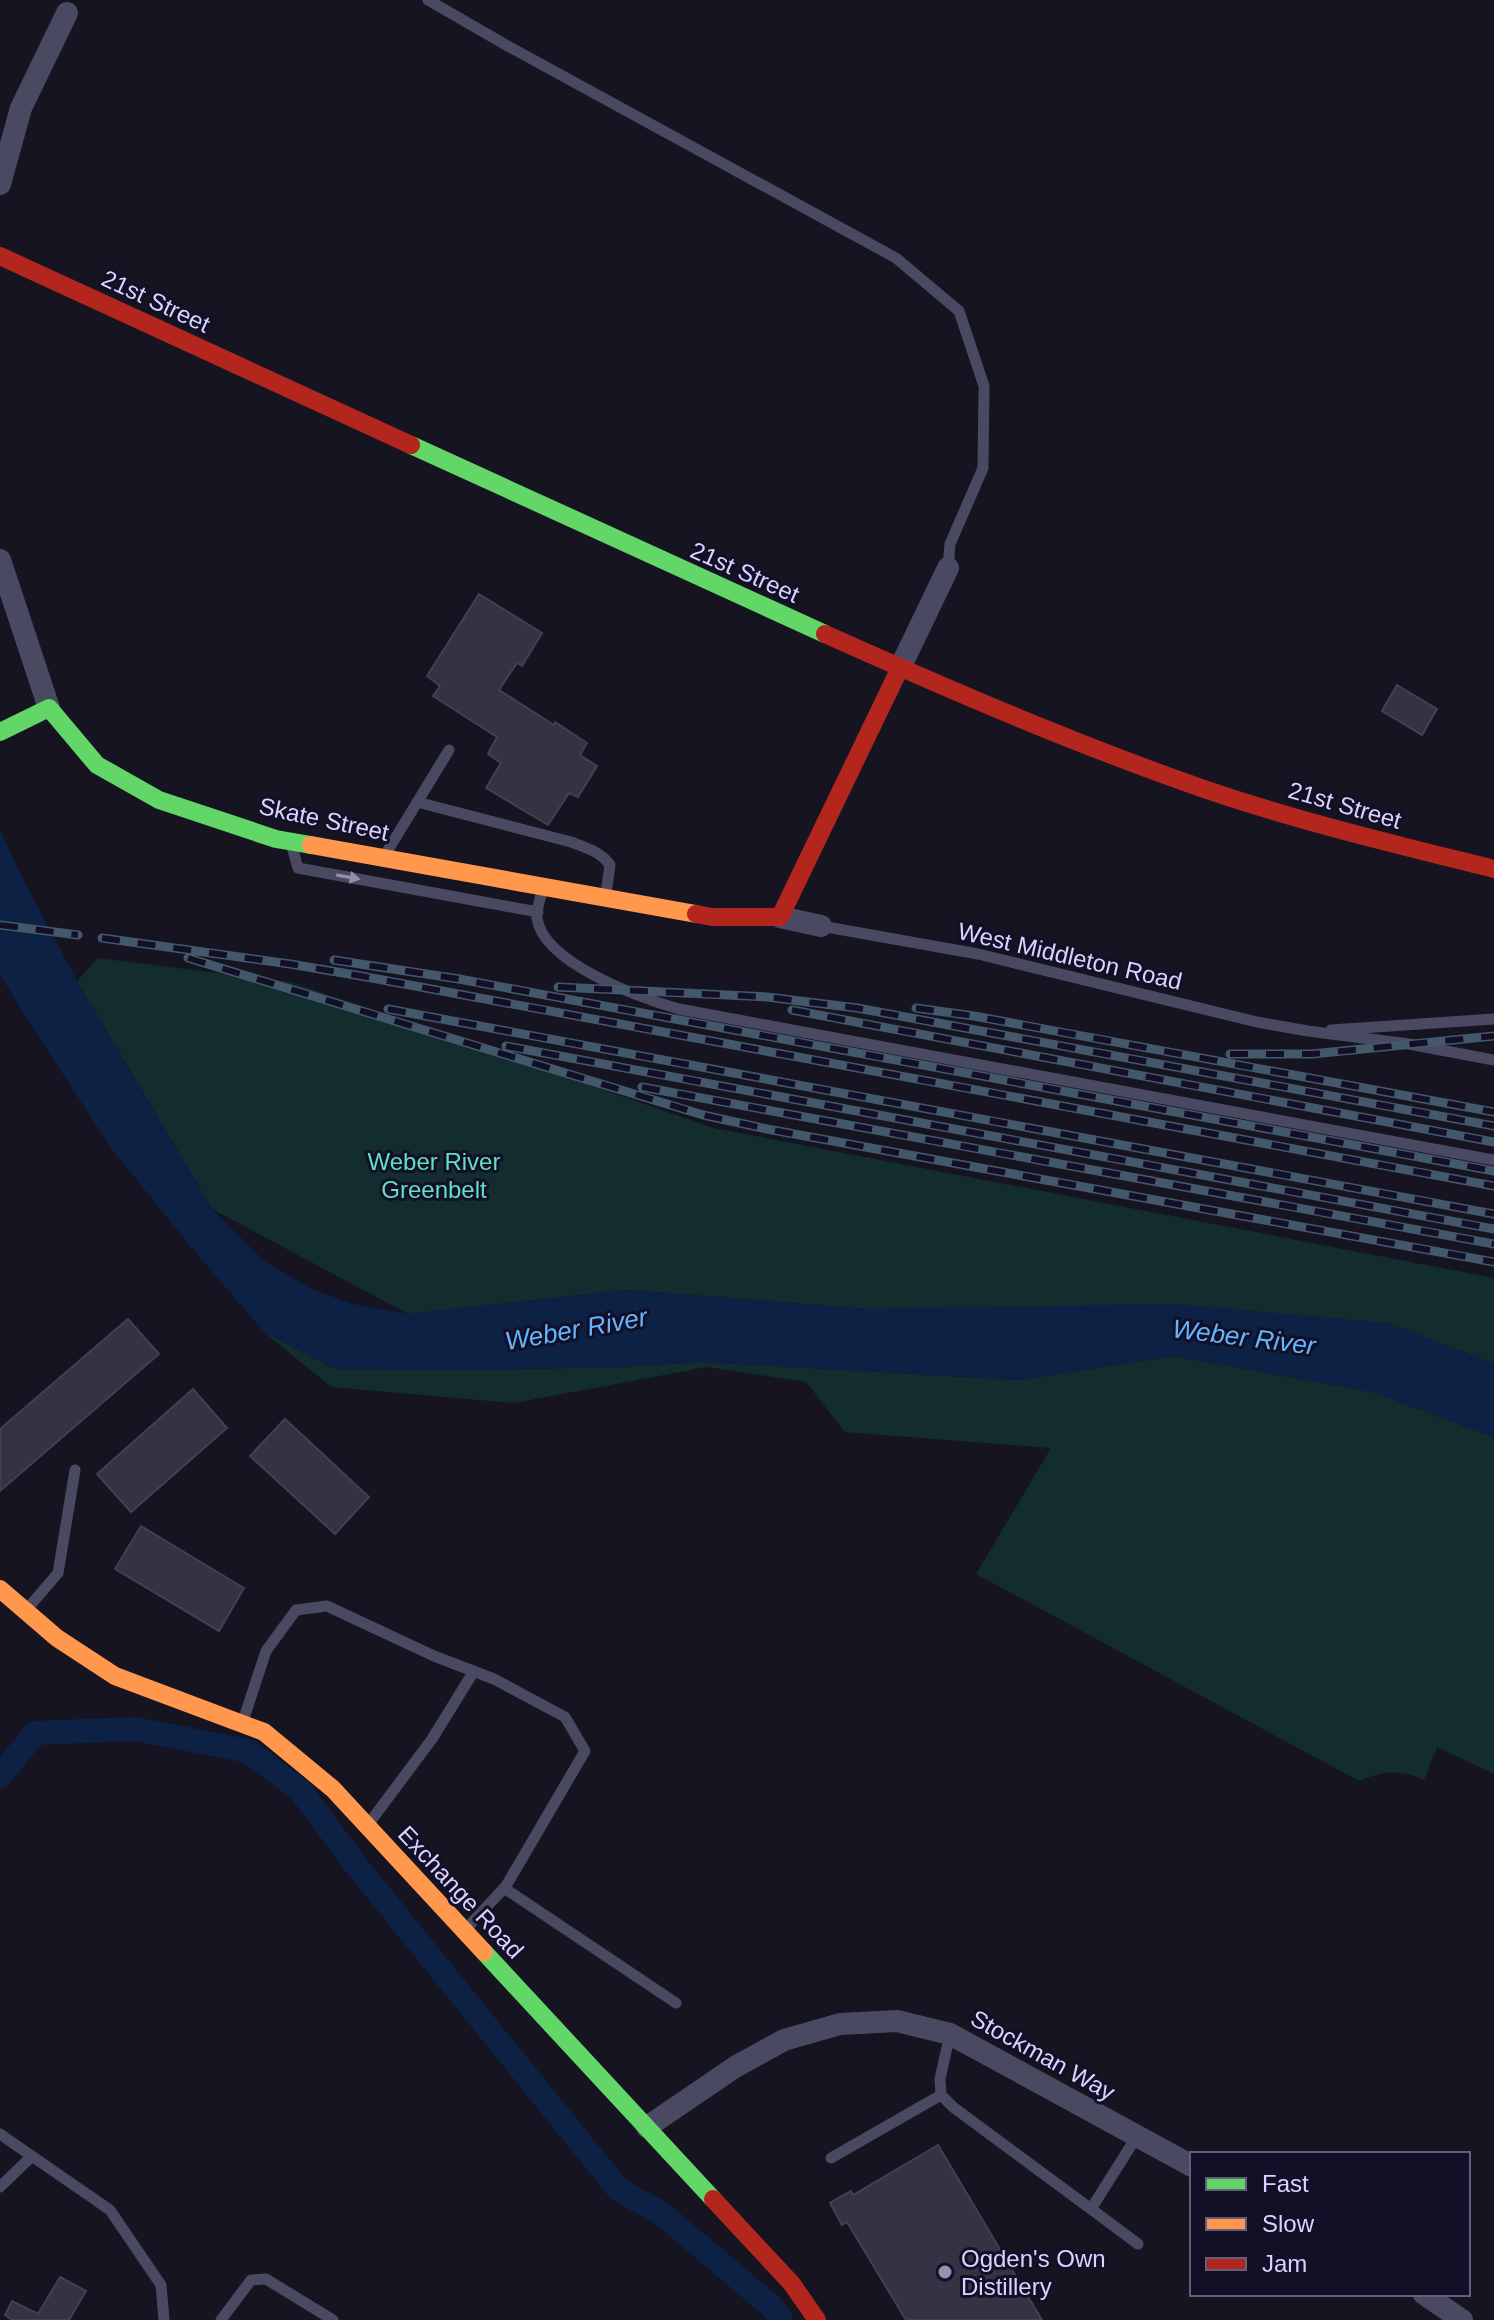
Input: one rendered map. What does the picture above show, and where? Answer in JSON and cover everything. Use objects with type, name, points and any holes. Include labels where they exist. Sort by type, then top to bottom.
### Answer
[{"type":"street","points":[[0,184],[21,108],[72,6]]},
{"type":"street","name":"21st Street","points":[[0,256],[671,565],[1045,729],[1208,790],[1344,832],[1494,869]]},
{"type":"street","name":"Skate Street","points":[[0,560],[49,708],[97,765],[159,800],[291,842],[712,917],[780,917],[821,926]]},
{"type":"street","points":[[780,917],[948,568]]},
{"type":"street","points":[[4,730],[49,708]]},
{"type":"street","name":"Exchange Road","points":[[0,1589],[57,1638],[115,1676],[264,1732],[333,1789],[792,2284],[817,2320]]},
{"type":"street","name":"Stockman Way","points":[[647,2127],[735,2067],[784,2040],[840,2024],[897,2021],[950,2034],[1190,2165]]},
{"type":"street","points":[[1427,2296],[1462,2320]]},
{"type":"lane","points":[[428,0],[896,258],[959,311],[984,386],[983,468],[950,544],[948,568]]},
{"type":"lane","points":[[383,859],[449,750]]},
{"type":"lane","points":[[417,802],[594,850],[605,857],[610,865],[606,898]]},
{"type":"lane","points":[[291,842],[298,868],[538,912]]},
{"type":"lane","points":[[543,887],[538,912],[541,930],[546,940],[565,958],[626,991],[679,1009],[1494,1160]]},
{"type":"lane","name":"West Middleton Road","points":[[821,926],[978,954],[1205,1011],[1308,1031],[1409,1044],[1494,1060]]},
{"type":"lane","name":"West Middleton Road","points":[[1308,1031],[1494,1019]]},
{"type":"lane","points":[[25,1611],[58,1573],[75,1470]]},
{"type":"lane","points":[[242,1724],[266,1651],[296,1610],[327,1606],[434,1656],[494,1679],[565,1717],[585,1751],[504,1888],[465,1931]]},
{"type":"lane","points":[[367,1826],[432,1739],[474,1671]]},
{"type":"lane","points":[[504,1888],[676,2003]]},
{"type":"lane","points":[[950,2034],[940,2079],[941,2095],[1138,2244]]},
{"type":"lane","points":[[831,2158],[941,2095]]},
{"type":"lane","points":[[0,2134],[110,2210],[161,2285],[164,2320]]},
{"type":"lane","points":[[1091,2209],[1137,2136]]},
{"type":"lane","points":[[0,2187],[32,2156]]},
{"type":"lane","points":[[221,2320],[251,2280],[266,2279],[333,2320]]},
{"type":"green space","name":"Weber River Greenbelt","points":[[98,958],[291,982],[714,1128],[1494,1278],[1494,1364],[1388,1323],[867,1309],[628,1290],[408,1314],[212,1209],[77,981]]},
{"type":"green space","points":[[264,1332],[336,1369],[473,1370],[704,1362],[1020,1380],[1173,1356],[1373,1392],[1494,1437],[1494,1774],[1437,1747],[1424,1780],[1392,1773],[1359,1781],[976,1574],[1051,1448],[845,1432],[806,1382],[707,1367],[514,1403],[331,1387]]},
{"type":"water","name":"Weber River","points":[[0,830],[77,981],[212,1209],[263,1260],[311,1289],[353,1304],[408,1314],[628,1290],[867,1309],[1176,1304],[1388,1323],[1494,1364],[1494,1437],[1373,1392],[1173,1356],[1020,1380],[704,1362],[473,1370],[336,1369],[264,1332],[114,1152],[36,1033],[0,975]]},
{"type":"building","points":[[479,594],[542,633],[522,666],[517,663],[499,690],[587,743],[580,755],[597,766],[578,797],[569,793],[548,825],[486,788],[501,763],[488,754],[497,737],[433,696],[440,686],[427,676]]},
{"type":"building","points":[[1397,685],[1437,709],[1422,735],[1382,711]]},
{"type":"building","points":[[128,1319],[159,1354],[0,1491],[0,1429]]},
{"type":"building","points":[[193,1389],[227,1428],[131,1512],[97,1474]]},
{"type":"building","points":[[285,1419],[369,1497],[335,1534],[250,1456]]},
{"type":"building","points":[[141,1526],[244,1588],[219,1631],[115,1569]]},
{"type":"building","name":"Ogden's Own Distillery","points":[[938,2145],[1042,2320],[906,2320],[847,2222],[842,2225],[830,2203],[851,2191],[853,2195]]},
{"type":"building","points":[[60,2277],[86,2291],[69,2320],[12,2320],[5,2315],[12,2301],[38,2314]]},
{"type":"waterway","points":[[0,1776],[35,1733],[135,1729],[248,1751],[300,1790],[356,1865],[619,2190],[661,2213],[771,2306],[781,2320]]},
{"type":"railway","points":[[0,925],[78,935]]},
{"type":"railway","points":[[102,938],[361,976],[1494,1186]]},
{"type":"railway","points":[[188,958],[703,1115],[1494,1262]]},
{"type":"railway","points":[[334,960],[459,979],[1494,1171]]},
{"type":"railway","points":[[558,987],[767,997],[857,1008],[1494,1126]]},
{"type":"railway","points":[[916,1008],[1494,1112]]},
{"type":"railway","points":[[388,1009],[1494,1214]]},
{"type":"railway","points":[[792,1010],[1494,1142]]},
{"type":"railway","points":[[1230,1054],[1312,1054],[1494,1036]]},
{"type":"railway","points":[[506,1046],[1494,1229]]},
{"type":"railway","points":[[642,1087],[1494,1244]]},
{"type":"traffic: fast","points":[[411,445],[825,634]]},
{"type":"traffic: fast","points":[[0,732],[49,708],[97,765],[159,800],[276,839],[311,845]]},
{"type":"traffic: fast","points":[[484,1952],[713,2199]]},
{"type":"traffic: slow","points":[[311,845],[696,914]]},
{"type":"traffic: slow","points":[[0,1589],[57,1638],[115,1676],[264,1732],[333,1789],[484,1952]]},
{"type":"traffic: jam","points":[[0,256],[411,445]]},
{"type":"traffic: jam","points":[[825,634],[1014,716],[1207,790],[1314,823],[1494,869]]},
{"type":"traffic: jam","points":[[696,914],[712,917],[780,917],[900,668]]},
{"type":"traffic: jam","points":[[713,2199],[792,2284],[817,2320]]},
{"type":"place","name":"Ogden's Own Distillery","points":[[945,2272]]}]
